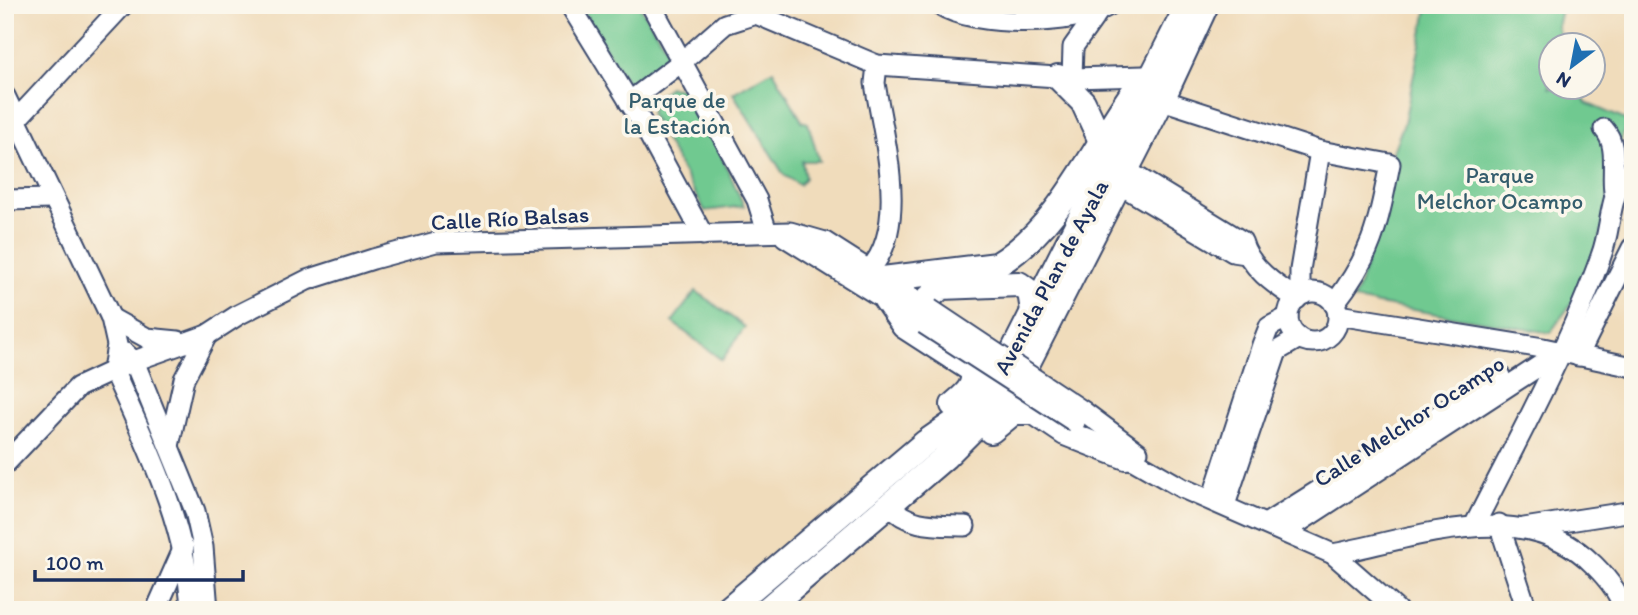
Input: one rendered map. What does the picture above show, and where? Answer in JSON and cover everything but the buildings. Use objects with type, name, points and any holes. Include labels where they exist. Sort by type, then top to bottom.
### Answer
[{"type":"main road","name":"Avenida Plan de Ayala","points":[[726,610],[1016,386],[1116,178],[1188,5]]},
{"type":"main road","name":"Avenida Plan de Ayala","points":[[936,449],[959,419],[991,388],[1002,373],[1067,246],[1116,178],[1162,100],[1206,5]]},
{"type":"main road","points":[[936,449],[939,419],[972,386],[975,379],[972,370],[904,326],[879,283],[997,265],[1032,239],[1063,201],[1100,139],[1144,76],[1172,42]]},
{"type":"main road","points":[[1065,78],[1083,102],[1100,139]]},
{"type":"main road","points":[[1063,201],[1116,178]]},
{"type":"main road","points":[[1063,201],[1067,246]]},
{"type":"main road","points":[[926,313],[933,292],[941,287],[1019,284],[1031,292],[1033,311]]},
{"type":"main road","points":[[766,610],[889,505],[892,489],[936,449],[972,446],[1014,412],[1034,412],[1065,433],[1126,457]]},
{"type":"street","points":[[16,120],[123,5]]},
{"type":"street","points":[[570,5],[629,102],[703,236]]},
{"type":"street","points":[[651,5],[684,60],[757,200],[767,232],[879,283],[1182,488]]},
{"type":"street","points":[[940,5],[976,19],[1014,22],[1104,9]]},
{"type":"street","points":[[1065,78],[1073,47],[1104,9]]},
{"type":"street","points":[[629,102],[725,24],[752,10],[877,65],[1065,78],[1144,76]]},
{"type":"street","points":[[877,65],[875,83],[891,191],[879,283]]},
{"type":"street","points":[[5,96],[111,318],[117,345],[113,370],[184,547],[191,610]]},
{"type":"street","points":[[1162,100],[1320,151],[1390,164],[1378,224],[1360,271],[1319,301],[1291,306],[1288,317],[1293,333],[1314,343],[1322,341],[1335,330],[1319,301],[1300,285],[1300,270],[1320,151]]},
{"type":"street","points":[[1474,526],[1560,352],[1602,256],[1614,192],[1614,152],[1611,136],[1604,129]]},
{"type":"street","points":[[1614,192],[1633,168]]},
{"type":"street","name":"Calle Melchor Ocampo","points":[[1116,178],[1233,252],[1246,254],[1276,285],[1319,301],[1633,367]]},
{"type":"street","points":[[5,200],[52,199]]},
{"type":"street","name":"Calle Río Balsas","points":[[5,464],[78,387],[134,361],[207,335],[238,314],[307,281],[436,242],[790,232],[814,237],[879,283]]},
{"type":"street","points":[[1560,352],[1632,248]]},
{"type":"street","points":[[1219,502],[1262,345],[1269,327],[1288,317]]},
{"type":"street","points":[[111,318],[156,341],[174,342],[207,335]]},
{"type":"street","points":[[169,446],[184,379],[207,335]]},
{"type":"street","points":[[1219,502],[1277,351],[1299,338]]},
{"type":"street","points":[[117,345],[134,361],[199,526],[208,610]]},
{"type":"street","name":"Calle Melchor Ocampo","points":[[1275,527],[1560,352]]},
{"type":"street","points":[[1079,416],[1126,457],[1182,488],[1333,554],[1397,610]]},
{"type":"street","points":[[889,505],[896,513],[913,522],[965,526]]},
{"type":"street","points":[[1524,528],[1633,511]]},
{"type":"street","points":[[1499,524],[1527,610]]},
{"type":"street","points":[[1333,554],[1474,526],[1499,524],[1524,528],[1584,555],[1603,575],[1623,610]]},
{"type":"street","points":[[156,610],[184,547]]},
{"type":"green space","name":"Parque de la Estación","points":[[579,5],[639,5],[672,57],[629,86]]},
{"type":"green space","name":"Parque Melchor Ocampo","points":[[1428,5],[1562,5],[1557,27],[1559,32],[1536,32],[1536,102],[1586,102],[1628,121],[1611,167],[1607,214],[1593,261],[1571,304],[1550,333],[1354,300],[1367,262],[1390,159],[1404,123]]},
{"type":"green space","points":[[773,70],[802,121],[808,123],[819,161],[802,161],[805,178],[799,185],[784,175],[733,93]]},
{"type":"green space","name":"Parque de la Estación","points":[[669,87],[685,89],[694,95],[744,206],[705,211],[650,113],[657,96]]},
{"type":"green space","points":[[696,291],[745,327],[722,360],[672,322]]}]
